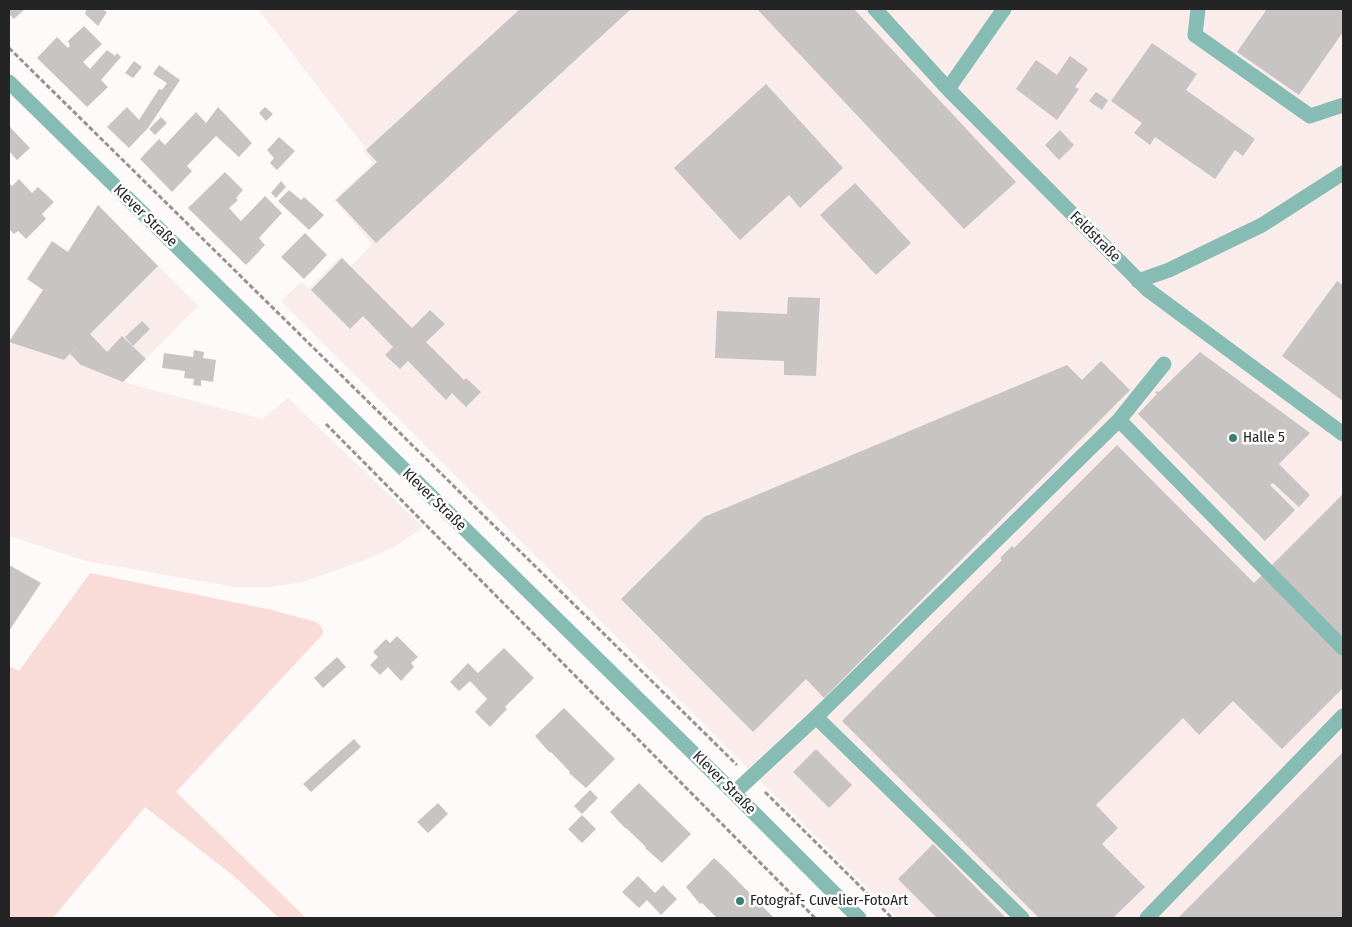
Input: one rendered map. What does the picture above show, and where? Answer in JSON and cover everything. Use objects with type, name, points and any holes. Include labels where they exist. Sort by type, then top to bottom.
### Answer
[{"type":"street","name":"Feldstraße","points":[[875,9],[948,88],[1138,281],[1343,434]]},
{"type":"street","points":[[948,88],[1004,9]]},
{"type":"street","points":[[1198,9],[1196,35],[1310,116],[1343,105]]},
{"type":"street","name":"Klever Straße","points":[[9,82],[859,918]]},
{"type":"street","points":[[1138,281],[1169,270],[1262,225],[1343,173]]},
{"type":"street","points":[[734,793],[816,717],[1119,420],[1164,364]]},
{"type":"street","points":[[1119,420],[1343,648]]},
{"type":"street","points":[[1147,918],[1343,716]]},
{"type":"street","points":[[816,717],[1022,918]]},
{"type":"path","points":[[9,48],[892,918]]},
{"type":"path","points":[[322,420],[815,918]]},
{"type":"shaded area","points":[[258,9],[1343,9],[1343,918],[897,918],[281,301],[301,282],[309,289],[341,256],[351,266],[372,244],[334,200],[373,163],[363,151],[365,148]]},
{"type":"shaded area","points":[[98,205],[198,306],[123,382],[262,419],[288,398],[423,527],[394,547],[367,559],[303,582],[271,587],[235,587],[86,561],[9,536],[9,340]]},
{"type":"shaded area","points":[[90,573],[272,610],[316,622],[323,630],[323,634],[176,792],[306,918],[279,918],[235,877],[145,807],[53,918],[9,918],[9,666],[19,671]]},
{"type":"building","points":[[9,9],[25,9],[14,19],[9,14]]},
{"type":"building","points":[[87,9],[101,9],[107,12],[98,26],[85,14]]},
{"type":"building","points":[[520,9],[631,9],[376,243],[336,200],[377,162],[366,150]]},
{"type":"building","points":[[757,9],[854,9],[1016,182],[964,229]]},
{"type":"building","points":[[1267,9],[1343,9],[1343,32],[1299,95],[1237,52]]},
{"type":"building","points":[[84,26],[102,44],[83,62],[90,69],[107,50],[115,56],[117,53],[121,57],[101,80],[108,87],[87,107],[37,58],[57,37],[68,48],[70,46],[68,41]]},
{"type":"building","points":[[1152,43],[1197,74],[1186,90],[1255,139],[1243,156],[1235,150],[1215,179],[1155,137],[1150,145],[1134,133],[1142,123],[1111,101]]},
{"type":"building","points":[[1070,56],[1088,69],[1075,87],[1079,89],[1057,120],[1016,89],[1036,60],[1057,75]]},
{"type":"building","points":[[134,61],[142,67],[133,78],[125,73]]},
{"type":"building","points":[[159,65],[180,80],[148,128],[129,148],[107,127],[127,107],[139,120],[159,89],[162,90],[167,83],[153,74]]},
{"type":"building","points":[[766,84],[843,168],[800,208],[789,195],[740,240],[674,168]]},
{"type":"building","points":[[1096,92],[1108,100],[1102,110],[1089,101]]},
{"type":"building","points":[[218,107],[252,143],[239,157],[216,136],[187,166],[192,171],[172,192],[140,159],[159,139],[165,145],[196,112],[206,123]]},
{"type":"building","points":[[265,107],[273,114],[266,121],[259,113]]},
{"type":"building","points":[[161,117],[167,123],[155,135],[149,129]]},
{"type":"building","points":[[9,126],[30,148],[17,160],[9,151]]},
{"type":"building","points":[[1060,130],[1074,145],[1059,160],[1045,145]]},
{"type":"building","points":[[279,137],[295,151],[277,170],[270,163],[274,158],[267,150]]},
{"type":"building","points":[[225,172],[243,190],[236,198],[238,200],[229,208],[241,221],[265,196],[282,213],[259,238],[265,245],[246,265],[188,208]]},
{"type":"building","points":[[19,179],[32,193],[38,187],[54,202],[42,214],[46,219],[26,239],[18,231],[14,234],[9,229],[9,183],[12,186]]},
{"type":"building","points":[[281,181],[286,187],[276,198],[271,193]]},
{"type":"building","points":[[855,183],[911,243],[876,275],[820,215]]},
{"type":"building","points":[[289,190],[301,200],[304,197],[324,215],[309,230],[278,201]]},
{"type":"building","points":[[98,205],[158,266],[90,334],[107,352],[122,336],[146,359],[123,382],[81,365],[70,354],[79,344],[64,360],[9,342],[43,290],[27,279],[52,241],[68,252]]},
{"type":"building","points":[[305,233],[327,255],[304,279],[281,257]]},
{"type":"building","points":[[342,258],[412,328],[430,310],[445,324],[426,342],[464,380],[466,378],[481,392],[466,407],[452,393],[446,400],[408,361],[400,369],[385,355],[393,347],[363,316],[350,329],[311,290]]},
{"type":"building","points":[[1337,281],[1343,285],[1343,401],[1282,356]]},
{"type":"building","points":[[788,297],[820,298],[816,376],[784,375],[784,361],[715,358],[717,311],[787,314]]},
{"type":"building","points":[[142,321],[150,329],[133,346],[125,337]]},
{"type":"building","points":[[194,350],[204,352],[203,358],[216,360],[213,382],[201,380],[201,386],[193,385],[194,379],[184,378],[185,371],[162,368],[164,353],[193,357]]},
{"type":"building","name":"Halle 5","points":[[1200,352],[1310,433],[1279,464],[1310,495],[1299,507],[1273,483],[1270,485],[1295,510],[1265,541],[1138,414],[1157,394],[1155,393],[1157,391],[1159,392]]},
{"type":"building","points":[[1101,361],[1130,390],[824,698],[806,679],[753,732],[621,599],[704,517],[1067,365],[1082,380]]},
{"type":"building","points":[[1117,445],[1254,583],[1343,494],[1343,688],[1282,749],[1233,701],[1199,735],[1183,718],[1096,805],[1118,828],[1102,844],[1145,887],[1113,918],[1039,918],[842,721],[1002,560],[1000,558],[1012,546],[1014,548]]},
{"type":"building","points":[[9,565],[41,583],[9,631]]},
{"type":"building","points":[[397,636],[418,657],[411,663],[414,667],[401,681],[388,667],[380,675],[370,665],[378,657],[373,652],[386,639],[390,643]]},
{"type":"building","points":[[504,648],[534,678],[505,707],[507,709],[490,727],[475,712],[487,699],[470,681],[459,691],[450,682],[468,663],[478,673]]},
{"type":"building","points":[[337,657],[346,667],[323,688],[314,678]]},
{"type":"building","points":[[564,708],[615,759],[586,788],[569,773],[535,736]]},
{"type":"building","points":[[354,739],[361,747],[311,792],[303,784]]},
{"type":"building","points":[[816,749],[852,785],[829,808],[793,772]]},
{"type":"building","points":[[1343,752],[1343,918],[1178,918]]},
{"type":"building","points":[[639,783],[691,834],[662,863],[610,812]]},
{"type":"building","points":[[590,790],[598,798],[582,814],[574,806]]},
{"type":"building","points":[[438,803],[448,814],[428,833],[417,822]]},
{"type":"building","points":[[582,815],[596,829],[582,843],[568,829]]},
{"type":"building","points":[[933,844],[1006,918],[937,918],[898,879]]},
{"type":"building","points":[[714,858],[774,918],[717,918],[702,903],[700,904],[686,887]]},
{"type":"building","points":[[638,876],[655,893],[663,885],[677,899],[661,915],[647,900],[639,908],[622,892]]},
{"type":"place","name":"Halle 5","points":[[1233,438]]},
{"type":"place","name":"Fotograf- Cuvelier-FotoArt","points":[[740,901]]}]
